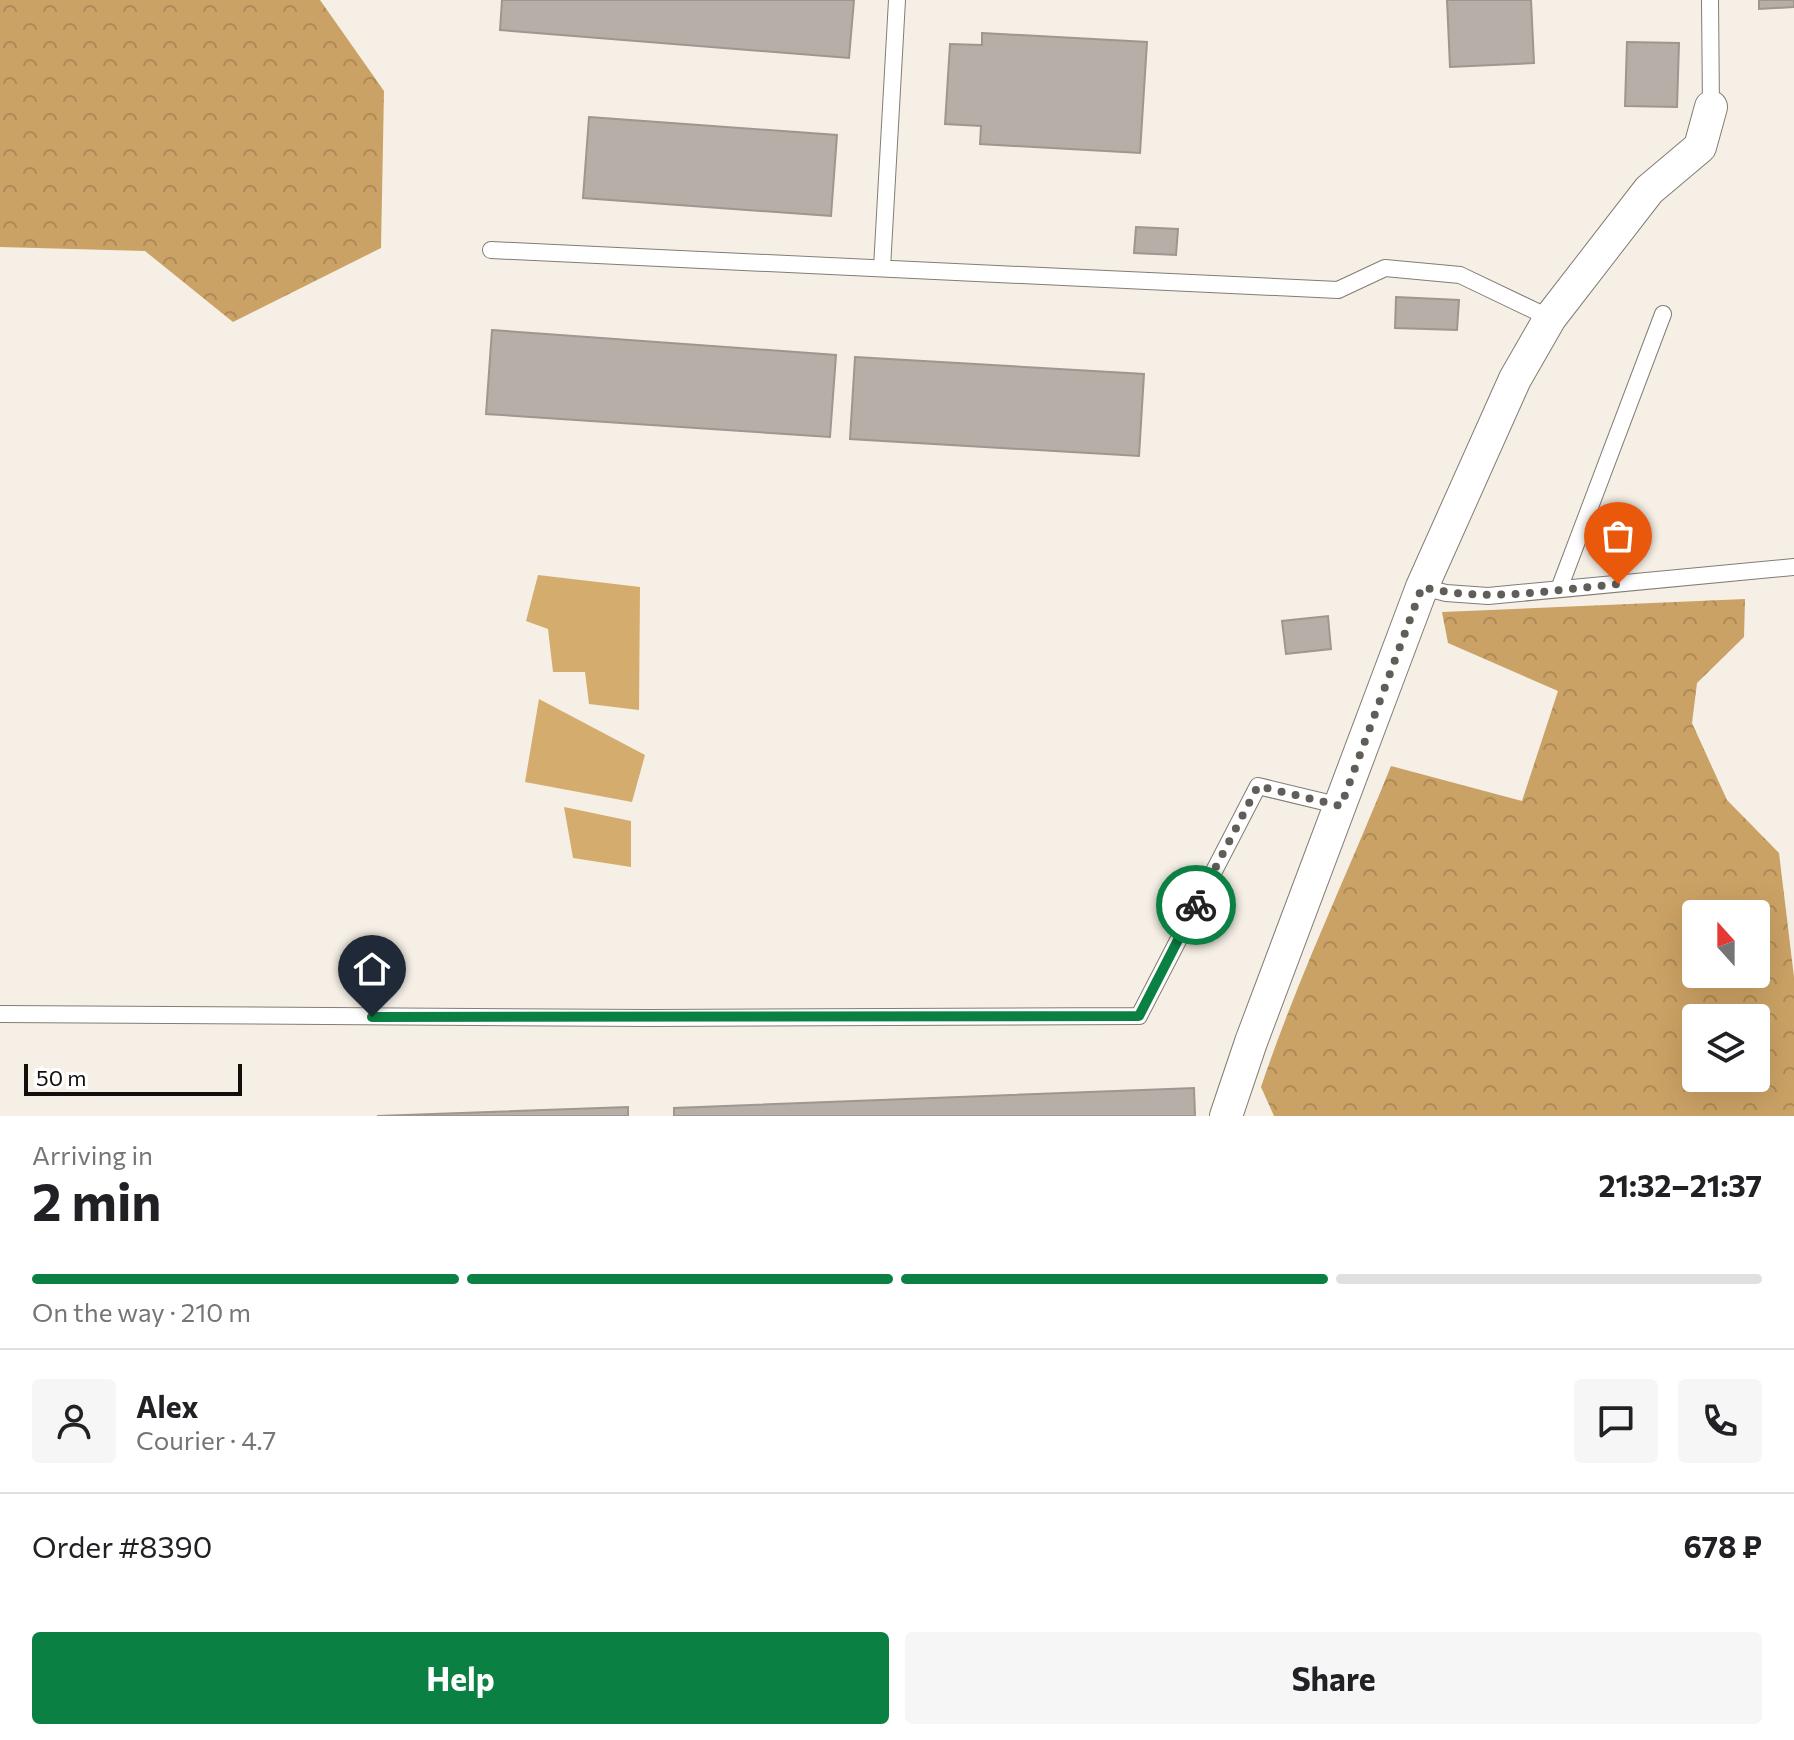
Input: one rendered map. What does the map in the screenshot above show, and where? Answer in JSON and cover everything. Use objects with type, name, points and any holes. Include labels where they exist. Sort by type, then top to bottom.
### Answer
[{"type":"street","points":[[1226,1116],[1422,587],[1515,379],[1550,318],[1649,190],[1700,147],[1711,107]]},
{"type":"lane","points":[[882,268],[897,0]]},
{"type":"lane","points":[[1710,0],[1711,107]]},
{"type":"lane","points":[[491,250],[1338,290],[1385,268],[1460,275],[1550,318]]},
{"type":"lane","points":[[1559,589],[1663,314]]},
{"type":"lane","points":[[1422,587],[1446,593],[1488,596],[1794,567]]},
{"type":"lane","points":[[0,1014],[634,1018],[1139,1016],[1258,786],[1341,806]]},
{"type":"green space","points":[[0,0],[320,0],[384,91],[381,248],[233,322],[145,251],[0,247]]},
{"type":"green space","points":[[1745,599],[1744,637],[1697,683],[1692,723],[1727,800],[1779,853],[1794,977],[1794,1116],[1274,1116],[1261,1087],[1307,965],[1391,766],[1522,801],[1558,691],[1448,643],[1442,612]]},
{"type":"shaded area","points":[[538,575],[640,587],[639,710],[589,704],[585,672],[553,672],[548,629],[526,621]]},
{"type":"shaded area","points":[[539,699],[645,755],[632,802],[525,782]]},
{"type":"shaded area","points":[[564,807],[631,821],[631,867],[573,858]]},
{"type":"building","points":[[502,0],[854,0],[849,58],[500,30]]},
{"type":"building","points":[[1447,0],[1531,0],[1534,63],[1450,67]]},
{"type":"building","points":[[1759,0],[1794,0],[1794,7],[1759,9]]},
{"type":"building","points":[[982,33],[1147,42],[1140,153],[980,144],[981,126],[945,124],[950,44],[982,45]]},
{"type":"building","points":[[1627,42],[1679,43],[1677,107],[1625,106]]},
{"type":"building","points":[[589,117],[837,135],[831,216],[583,198]]},
{"type":"building","points":[[1136,227],[1178,229],[1176,255],[1134,253]]},
{"type":"building","points":[[1396,297],[1459,300],[1457,330],[1395,328]]},
{"type":"building","points":[[492,330],[836,355],[830,437],[486,414]]},
{"type":"building","points":[[855,357],[1144,374],[1139,456],[850,439]]},
{"type":"building","points":[[1328,616],[1331,649],[1286,654],[1282,621]]},
{"type":"building","points":[[1194,1088],[1195,1116],[674,1116],[674,1108]]},
{"type":"building","points":[[628,1107],[628,1116],[377,1116]]},
{"type":"way so far","points":[[1196,905],[1258,786],[1341,806],[1422,587],[1446,593],[1488,596],[1618,584]]},
{"type":"route","points":[[372,1017],[1139,1016],[1196,905]]}]
